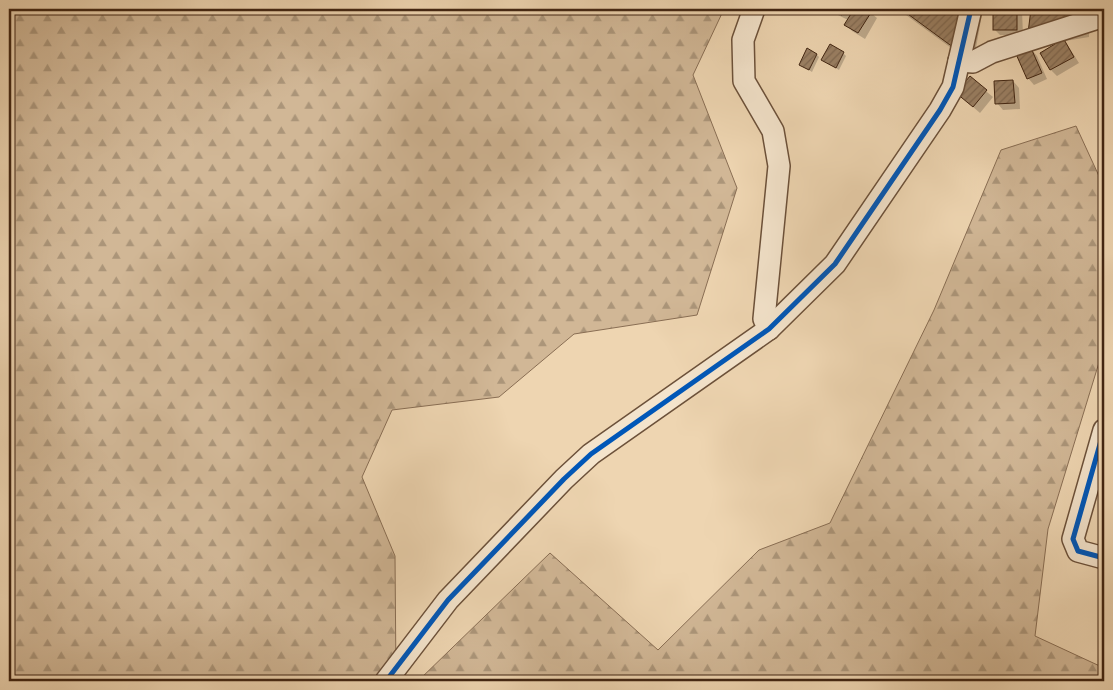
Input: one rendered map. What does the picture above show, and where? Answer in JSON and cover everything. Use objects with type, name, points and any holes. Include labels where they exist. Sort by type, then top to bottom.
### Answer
[{"type":"street","points":[[754,9],[743,40],[744,81],[773,131],[779,166],[764,319],[769,329]]},
{"type":"street","points":[[386,681],[448,600],[564,479],[591,454],[769,329],[835,264],[940,110],[953,87],[971,9]]},
{"type":"street","points":[[959,61],[973,62],[992,52],[1104,16]]},
{"type":"street","points":[[1104,430],[1073,539],[1078,551],[1104,558]]},
{"type":"green space","points":[[9,9],[724,9],[693,75],[737,188],[697,315],[574,334],[499,397],[392,410],[362,477],[395,556],[396,681],[9,681]]},
{"type":"green space","points":[[1076,126],[1104,187],[1104,322],[1101,356],[1048,529],[1035,636],[1104,668],[1104,681],[418,681],[550,553],[658,650],[759,550],[830,523],[934,310],[1001,150]]},
{"type":"building","points":[[830,9],[846,9],[842,15]]},
{"type":"building","points":[[854,9],[869,9],[872,11],[858,33],[844,25]]},
{"type":"building","points":[[901,9],[968,9],[961,53]]},
{"type":"building","points":[[993,9],[1017,9],[1017,30],[993,30]]},
{"type":"building","points":[[1031,9],[1077,9],[1077,25],[1028,33]]},
{"type":"building","points":[[1062,36],[1074,57],[1050,70],[1040,53],[1055,44],[1053,40]]},
{"type":"building","points":[[830,44],[844,52],[836,68],[821,60]]},
{"type":"building","points":[[807,48],[817,54],[809,70],[799,65]]},
{"type":"building","points":[[1031,48],[1042,73],[1027,79],[1016,54]]},
{"type":"building","points":[[970,76],[987,90],[973,107],[956,93]]},
{"type":"building","points":[[1013,80],[1015,103],[995,104],[994,81]]},
{"type":"cycle path","points":[[386,681],[448,600],[564,479],[591,454],[769,329],[835,264],[940,110],[953,87],[971,9]]},
{"type":"cycle path","points":[[1104,430],[1073,539],[1078,551],[1104,558]]}]
